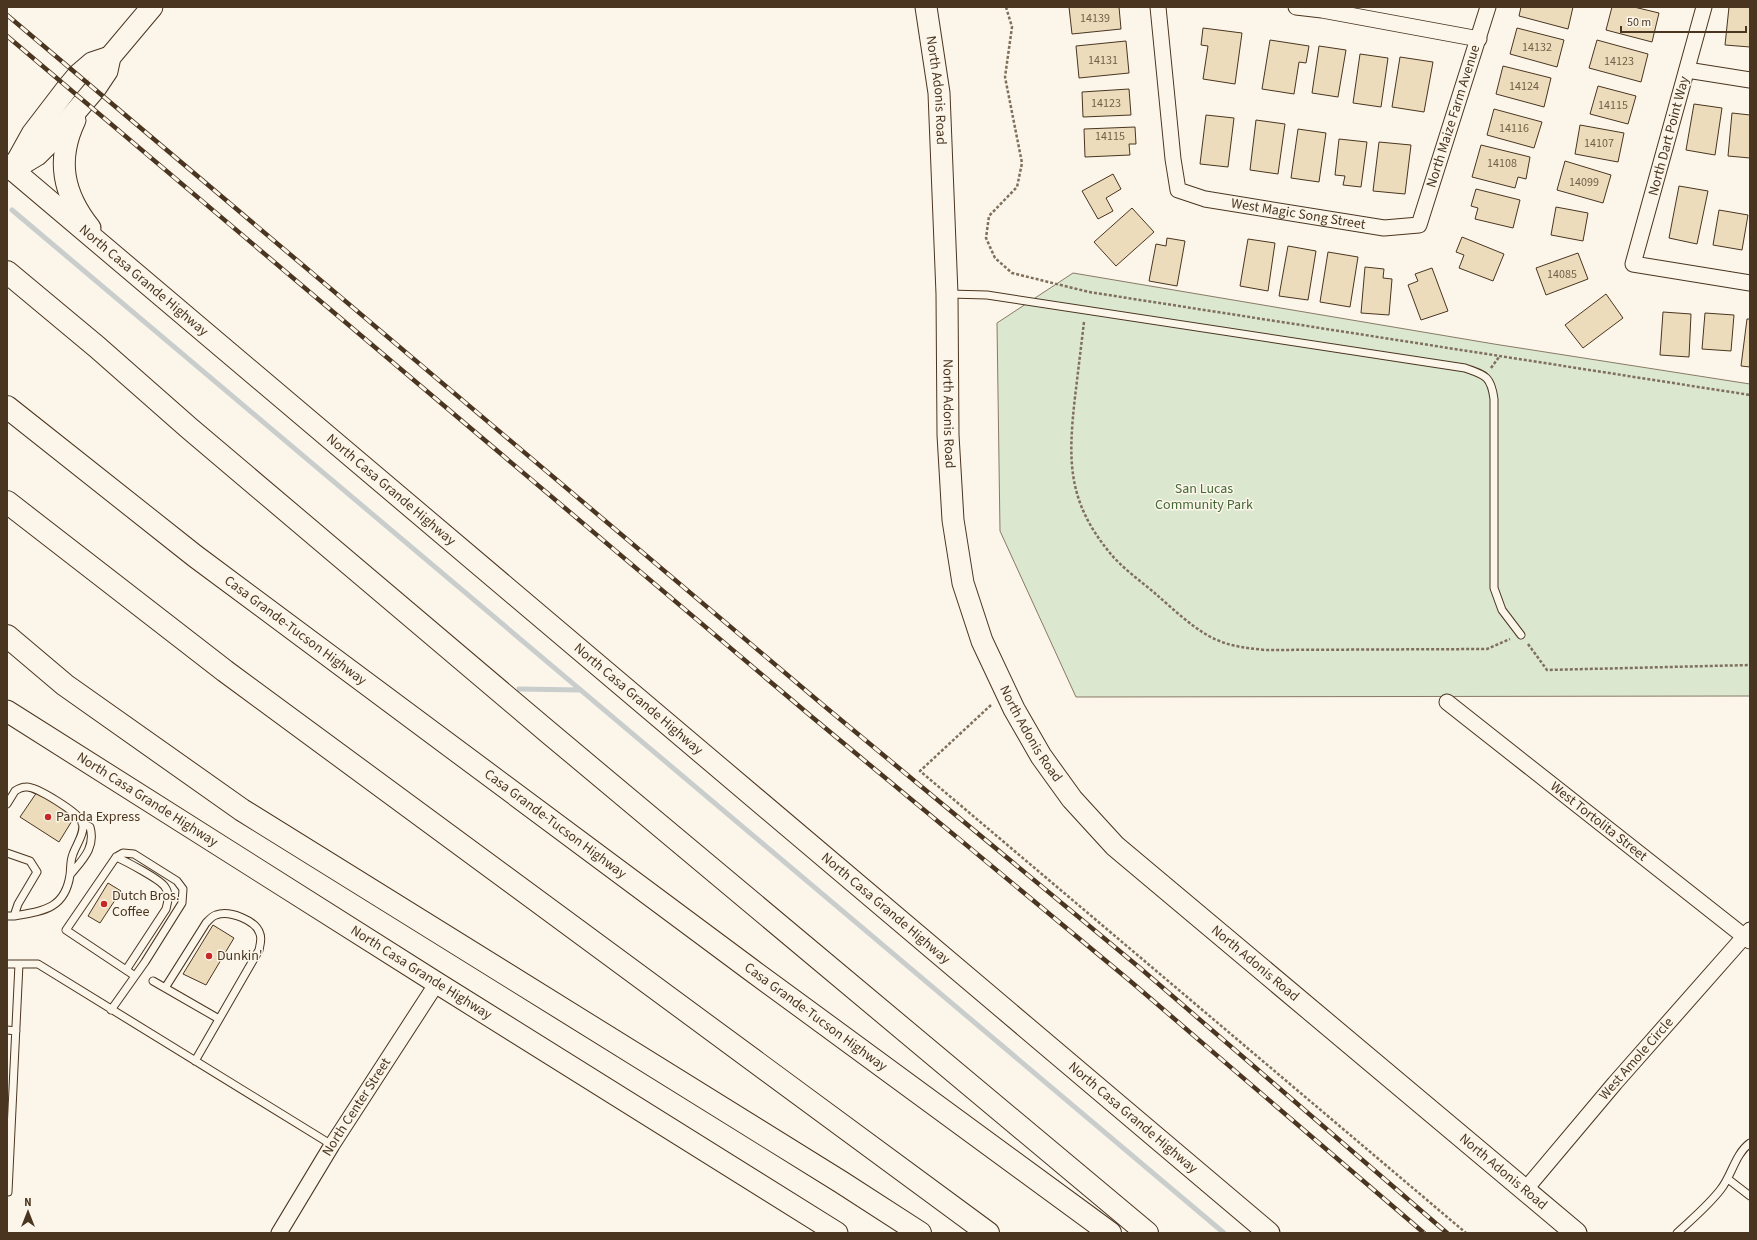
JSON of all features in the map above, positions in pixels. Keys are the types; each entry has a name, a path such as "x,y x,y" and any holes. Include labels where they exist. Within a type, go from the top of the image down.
{"highway":[{"path":"7,272 98,347 189,428 542,727 1147,1233"},
{"name":"Casa Grande-Tucson Highway","path":"7,407 195,556 750,969 1110,1233"},
{"path":"7,502 225,671 988,1233"},
{"path":"7,636 65,685 242,810 400,906 920,1233"}],"street":[{"path":"9,170 37,155 48,144 102,79 107,71 110,57 152,7"},
{"name":"North Adonis Road","path":"926,7 940,93 947,294 948,435 953,520 963,584 982,641 1014,709 1041,756 1072,799 1115,846 1576,1233"},
{"name":"West Magic Song Street","path":"1158,7 1173,159 1178,190 1205,199 1384,228 1419,225"},
{"path":"1296,7 1322,10 1479,39"},
{"name":"North Maize Farm Avenue","path":"1419,225 1488,7"},
{"name":"North Dart Point Way","path":"1704,7 1633,264 1750,282"},
{"path":"9,170 32,134 78,75 92,63 110,57"},
{"path":"1687,70 1750,80"},
{"path":"84,102 65,147 64,165 66,185 70,196 89,227 127,268"},
{"name":"North Casa Grande Highway","path":"9,170 1269,1233"},
{"name":"West Tortolita Street","path":"1447,702 1748,936"},
{"name":"North Casa Grande Highway","path":"8,711 437,983 837,1233"},
{"name":"West Amole Circle","path":"1525,1190 1614,1083 1748,936"},
{"name":"North Center Street","path":"278,1233 332,1144 437,983"}],"lane":[{"path":"947,294 987,295 1465,368 1485,375 1492,385 1494,399 1494,588 1502,610 1521,635"},
{"path":"7,804 15,791 27,786 37,790 78,815 82,823 82,833 70,861 70,875 66,890 58,903 43,911 11,916"},
{"path":"70,875 91,846 93,837 90,828 82,823"},
{"path":"7,853 30,861 37,872 11,916"},
{"path":"111,1010 135,976 182,903 183,889 177,881 134,854 123,854 116,857 66,930 135,976"},
{"path":"116,857 131,864 165,886 169,897 166,909 126,970"},
{"path":"165,988 206,923 215,915 228,913 236,915 255,925 260,934 259,950 195,1061"},
{"path":"7,964 38,964 332,1144"},
{"path":"7,1192 19,964"},
{"path":"153,981 219,1019"},
{"path":"7,1030 16,1031"},
{"path":"1677,1233 1705,1207 1728,1179 1740,1152 1750,1143"},
{"path":"1728,1179 1750,1196"}],"path":[{"path":"1006,7 1012,27 1005,77 1022,163 1017,187 989,216 986,238 995,258 1012,273 1089,292 1750,395"},
{"path":"1089,292 1070,440 1073,480 1086,519 1111,555 1172,608 1204,633 1216,640 1238,647 1265,650 1487,649 1521,635 1547,670 1750,665"},
{"path":"1006,692 920,771 1466,1233"}],"green space":[{"name":"San Lucas Community Park","path":"1073,273 1494,344 1750,384 1750,696 1076,697 1000,531 997,323"}],"building":[{"path":"1069,7 1119,7 1121,29 1072,34"},
{"path":"1521,7 1573,7 1568,29 1519,16"},
{"path":"1612,7 1634,7 1659,13 1652,42 1606,30"},
{"path":"1729,7 1750,7 1750,47 1725,45"},
{"path":"1203,28 1242,33 1235,84 1203,79 1208,46 1201,45"},
{"path":"1517,28 1564,40 1557,67 1510,54"},
{"path":"1270,40 1309,46 1306,63 1299,62 1294,94 1262,89"},
{"path":"1597,40 1648,54 1641,82 1589,68"},
{"path":"1126,41 1129,73 1079,78 1076,46"},
{"path":"1319,46 1346,50 1338,97 1312,93"},
{"path":"1360,54 1388,58 1381,107 1353,103"},
{"path":"1400,57 1433,62 1424,112 1392,107"},
{"path":"1503,66 1551,78 1544,107 1496,94"},
{"path":"1598,86 1636,96 1628,124 1590,114"},
{"path":"1129,89 1131,115 1083,117 1082,92"},
{"path":"1694,104 1722,108 1715,155 1686,150"},
{"path":"1494,109 1542,122 1534,148 1487,135"},
{"path":"1732,113 1750,115 1750,158 1728,156"},
{"path":"1206,115 1234,118 1228,167 1200,164"},
{"path":"1256,120 1285,124 1278,174 1250,170"},
{"path":"1580,125 1624,133 1618,162 1575,154"},
{"path":"1135,127 1136,144 1129,144 1130,155 1085,157 1084,129"},
{"path":"1298,129 1326,133 1319,182 1291,178"},
{"path":"1339,139 1367,142 1361,187 1343,185 1345,176 1335,175"},
{"path":"1379,142 1411,145 1405,194 1373,191"},
{"path":"1481,145 1530,157 1526,179 1518,177 1515,188 1472,177"},
{"path":"1565,161 1611,175 1603,203 1557,190"},
{"path":"1113,174 1121,189 1106,198 1113,211 1098,219 1082,191"},
{"path":"1679,186 1708,191 1697,244 1669,238"},
{"path":"1476,189 1520,200 1513,228 1475,219 1478,208 1471,206"},
{"path":"1556,207 1588,213 1583,241 1551,235"},
{"path":"1132,208 1154,232 1116,266 1094,242"},
{"path":"1719,210 1748,215 1742,250 1713,245"},
{"path":"1462,237 1504,254 1493,281 1459,268 1464,255 1456,252"},
{"path":"1167,238 1185,241 1177,286 1149,281 1156,244 1166,246"},
{"path":"1248,239 1275,243 1268,291 1240,286"},
{"path":"1288,246 1316,251 1308,300 1279,296"},
{"path":"1328,252 1358,257 1350,307 1320,302"},
{"path":"1578,253 1588,279 1546,295 1536,268"},
{"path":"1365,267 1384,269 1383,278 1392,279 1389,315 1361,313"},
{"path":"1432,268 1448,311 1421,320 1408,285 1418,281 1415,274"},
{"path":"1606,294 1623,318 1583,348 1565,325"},
{"path":"1663,312 1691,314 1689,357 1660,355"},
{"path":"1705,313 1734,315 1731,351 1702,349"},
{"path":"1747,319 1750,319 1750,367 1741,366"},
{"name":"Panda Express","path":"37,792 75,816 59,842 20,817"},
{"name":"Dutch Bros. Coffee","path":"108,883 121,891 100,923 88,916"},
{"name":"Dunkin'","path":"213,925 234,938 206,985 183,974"}],"waterway":[{"path":"12,210 1224,1233"},
{"path":"519,689 581,690"}],"railway":[{"path":"7,15 823,705 1140,968 1447,1233"},
{"path":"7,36 812,717 1129,980 1424,1233"}],"place":[{"name":"Panda Express","path":"48,817"},
{"name":"Dutch Bros. Coffee","path":"104,904"},
{"name":"Dunkin'","path":"209,956"}]}
